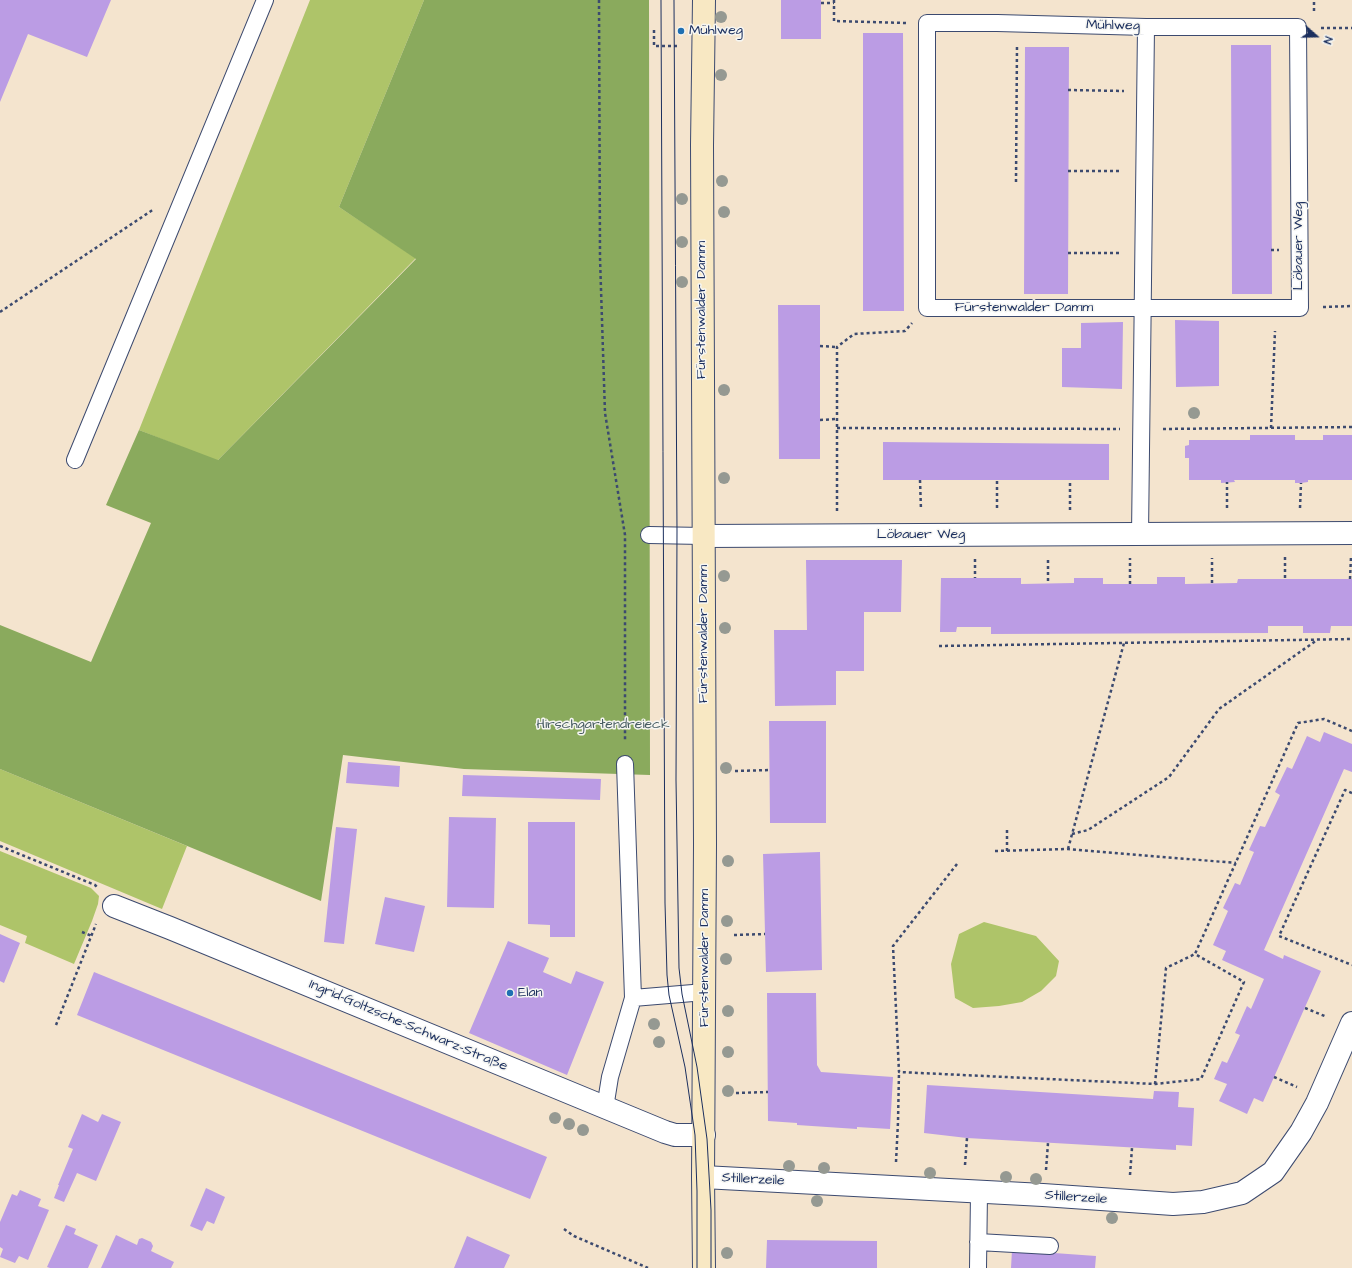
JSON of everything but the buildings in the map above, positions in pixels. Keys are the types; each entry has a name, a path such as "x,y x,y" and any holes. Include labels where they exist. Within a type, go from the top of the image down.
{"main road":[{"name":"Fürstenwalder Damm","path":"704,0 702,145 705,992 703,1177 704,1268"}],"street":[{"name":"Löbauer Weg","path":"703,536 1352,533"},
{"name":"Ingrid-Goltzsche-Schwarz-Straße","path":"114,906 177,930 605,1108 675,1135 704,1135"},
{"name":"Stillerzeile","path":"703,1177 1173,1204 1203,1202 1242,1193 1273,1172 1301,1132 1317,1103 1352,1023"}],"lane":[{"path":"75,460 264,0"},
{"path":"927,23 927,308"},
{"name":"Mühlweg","path":"927,23 1298,27"},
{"path":"1140,535 1146,26"},
{"name":"Löbauer Weg","path":"1143,308 1300,308 1298,27"},
{"name":"Fürstenwalder Damm","path":"927,308 1143,308"},
{"path":"650,535 703,536"},
{"path":"605,1108 610,1078 633,998 625,764"},
{"path":"633,998 705,992"},
{"path":"978,1268 979,1193"},
{"path":"978,1242 1050,1246"}],"path":[{"path":"600,0 600,258 605,413 625,535 625,764"},
{"path":"821,3 834,1 834,21 927,23"},
{"path":"1016,182 1017,24"},
{"path":"1298,27 1352,28"},
{"path":"654,30 654,46 704,46"},
{"path":"1068,90 1145,91"},
{"path":"1068,172 1145,170"},
{"path":"0,312 156,208"},
{"path":"1068,253 1144,253"},
{"path":"1300,308 1352,306"},
{"path":"820,346 837,347 854,334 905,331 927,308"},
{"path":"1271,428 1275,308"},
{"path":"837,347 838,536"},
{"path":"820,420 838,419"},
{"path":"837,428 1141,430 1352,427"},
{"path":"939,646 1352,638"},
{"path":"1072,834 1088,830 1169,777 1218,709 1317,639"},
{"path":"1068,850 1124,643"},
{"path":"1154,1084 1166,968 1196,954 1298,723 1324,719 1352,731"},
{"path":"735,772 770,770"},
{"path":"1352,793 1345,790 1280,936 1352,965"},
{"path":"1007,828 1007,851"},
{"path":"0,846 95,885 114,906"},
{"path":"995,851 1068,850 1236,863"},
{"path":"894,1188 899,1072 893,946 957,864"},
{"path":"56,1026 97,922"},
{"path":"82,932 92,936"},
{"path":"734,935 765,934"},
{"path":"899,1072 1154,1084 1201,1079 1244,982 1196,954"},
{"path":"736,1093 768,1092"},
{"path":"564,1229 574,1236 648,1268"}],"green space":[{"path":"310,0 424,0 339,207 416,258 217,461 139,430"},
{"name":"Hirschgartendreieck","path":"424,0 649,0 650,775 464,769 343,755 321,901 0,769 0,625 91,662 151,523 106,505 139,430 218,460 416,259 339,207"},
{"path":"0,769 187,846 162,909 0,841"},
{"path":"0,851 91,888 99,896 92,921 74,964 25,943 27,936 0,925"},
{"path":"984,922 1036,936 1059,961 1056,976 1041,991 1022,1002 973,1008 955,998 951,964 959,934"}],"tram line":[{"path":"661,0 665,903 667,975 669,995 685,1067 695,1135 697,1268"},
{"path":"674,0 677,531 676,780 679,968 682,994 697,1067 707,1139 711,1210 711,1268"}],"place":[{"name":"Mühlweg","path":"681,31"},
{"name":"Elan","path":"510,993"}]}
